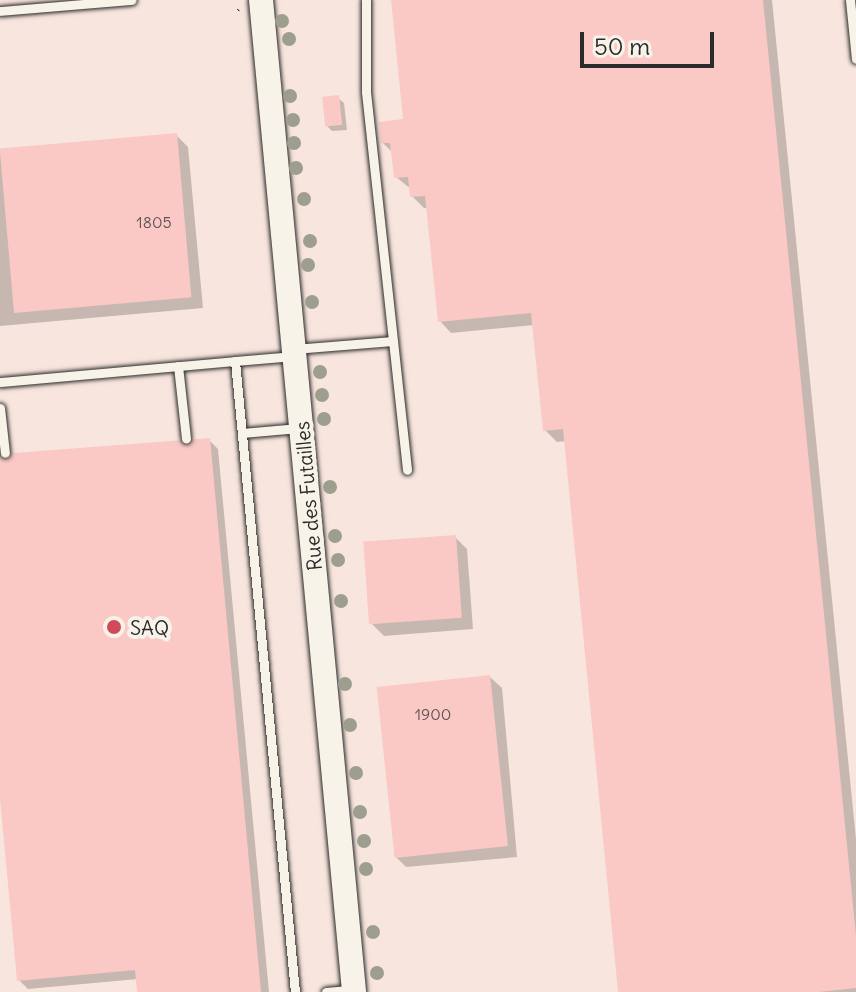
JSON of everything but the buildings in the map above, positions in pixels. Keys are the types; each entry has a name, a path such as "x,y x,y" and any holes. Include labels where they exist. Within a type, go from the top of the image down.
{"street":[{"name":"Rue des Futailles","path":"246,6 294,352 354,991"}],"lane":[{"path":"0,11 132,0"},
{"path":"366,0 366,92 407,470"},
{"path":"850,0 856,59"},
{"path":"0,382 235,361 393,341"},
{"path":"235,361 295,992"},
{"path":"178,366 186,439"},
{"path":"0,408 5,453"},
{"path":"242,433 301,427"},
{"path":"326,992 354,991"}],"shaded area":[{"path":"0,0 856,0 856,992 0,992"}],"place":[{"name":"SAQ","path":"114,627"}]}
